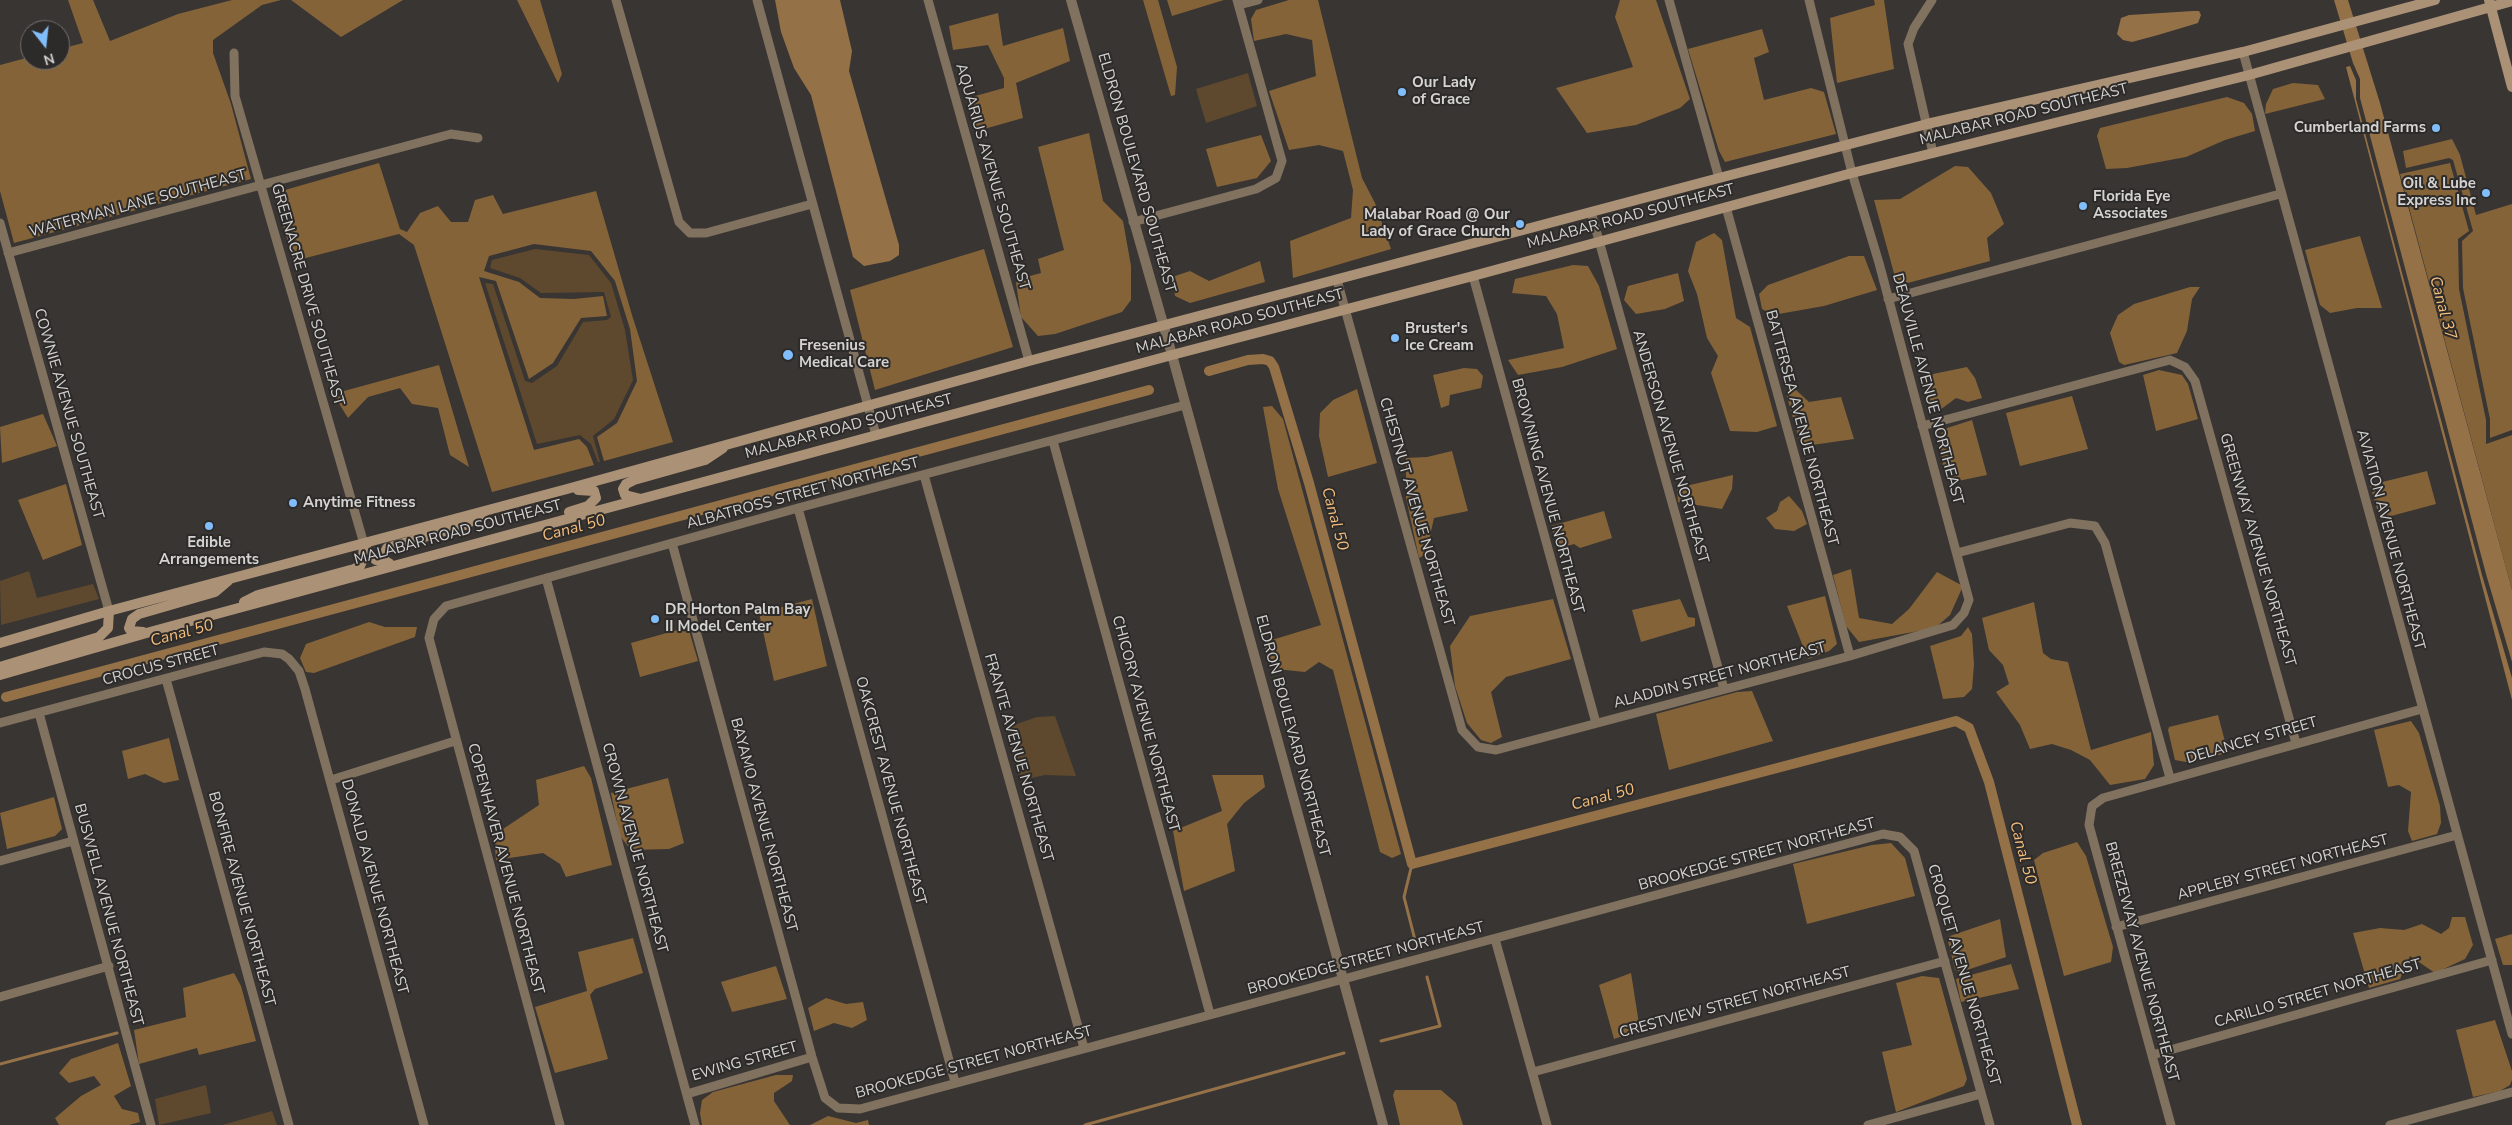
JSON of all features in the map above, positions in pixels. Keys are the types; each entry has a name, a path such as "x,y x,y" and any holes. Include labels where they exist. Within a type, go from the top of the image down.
{"main road":[{"name":"MALABAR ROAD SOUTHEAST","path":"0,644 109,611 567,490 1029,361 1845,144 2243,52 2435,0"},
{"name":"MALABAR ROAD SOUTHEAST","path":"0,675 233,609 1172,355 1346,310 1852,173 2249,75 2392,34 2489,3 2512,0"},
{"path":"2489,3 2512,87"},
{"path":"641,499 625,495 623,489 626,484 634,480 705,460 727,444"},
{"path":"496,538 514,526 588,506 596,498 594,490 567,490"},
{"path":"386,562 383,556 387,548 465,525 489,510"},
{"path":"364,544 368,553 376,560 400,564"},
{"path":"233,609 258,595 354,569 360,566 363,559 364,544"},
{"path":"150,632 131,631 129,624 139,614 215,592 231,579"},
{"path":"0,667 99,637 108,628 109,611"}],"street":[{"path":"616,0 679,222 690,233 706,233 812,204"},
{"path":"756,0 876,436"},
{"name":"AQUARIUS AVENUE SOUTHEAST","path":"928,0 1029,361"},
{"name":"ELDRON BOULEVARD SOUTHEAST","path":"1071,0 1172,355"},
{"path":"1134,222 1256,189 1276,178 1282,161 1238,3 1258,0"},
{"path":"1669,0 1719,178"},
{"name":"DEAUVILLE AVENUE NORTHEAST","path":"1808,0 1852,173 1957,553 1968,600 1964,613"},
{"path":"1932,0 1914,28 1908,44 1933,152"},
{"name":"GREENACRE DRIVE SOUTHEAST","path":"234,52 235,96 364,544"},
{"name":"AVIATION AVENUE NORTHEAST","path":"2243,52 2280,194 2512,1034"},
{"name":"WATERMAN LANE SOUTHEAST","path":"8,252 451,134 478,138"},
{"path":"1888,299 2280,194"},
{"name":"BATTERSEA AVENUE NORTHEAST","path":"1726,207 1850,656"},
{"name":"ANDERSON AVENUE NORTHEAST","path":"1590,212 1724,689"},
{"name":"COWNIE AVENUE SOUTHEAST","path":"0,223 109,611"},
{"name":"BROWNING AVENUE NORTHEAST","path":"1473,276 1596,723"},
{"name":"CHESTNUT AVENUE NORTHEAST","path":"1337,280 1462,730 1478,747"},
{"name":"ELDRON BOULEVARD NORTHEAST","path":"1172,355 1383,1125"},
{"name":"GREENWAY AVENUE NORTHEAST","path":"1922,426 2170,360 2186,367 2196,380 2296,743"},
{"name":"ALBATROSS STREET NORTHEAST","path":"434,619 446,606 798,508 1186,405"},
{"name":"CHICORY AVENUE NORTHEAST","path":"1053,441 1210,1014"},
{"name":"FRANTE AVENUE NORTHEAST","path":"924,476 1084,1048"},
{"name":"OAKCREST AVENUE NORTHEAST","path":"798,508 955,1082"},
{"path":"1957,553 2070,523 2095,526 2105,543 2170,778"},
{"name":"BAYAMO AVENUE NORTHEAST","path":"672,543 812,1057 825,1098 838,1108"},
{"name":"CROWN AVENUE NORTHEAST","path":"546,578 695,1125"},
{"name":"ALADDIN STREET NORTHEAST","path":"1478,747 1496,750 1850,656 1953,625 1964,613"},
{"name":"COPENHAVER AVENUE NORTHEAST","path":"434,619 429,638 455,741 560,1125"},
{"name":"CROCUS STREET","path":"0,723 264,652 282,654 289,659"},
{"name":"DONALD AVENUE NORTHEAST","path":"289,659 299,671 331,780 424,1125"},
{"name":"BONFIRE AVENUE NORTHEAST","path":"166,679 289,1125"},
{"name":"DELANCEY STREET","path":"2092,806 2102,798 2422,708"},
{"name":"BUSWELL AVENUE NORTHEAST","path":"39,713 152,1125"},
{"path":"331,780 455,741"},
{"name":"BREEZEWAY AVENUE NORTHEAST","path":"2092,806 2089,825 2171,1125"},
{"name":"BROOKEDGE STREET NORTHEAST","path":"838,1108 860,1108 1883,834 1900,837"},
{"name":"APPLEBY STREET NORTHEAST","path":"2116,927 2457,835"},
{"name":"CROQUET AVENUE NORTHEAST","path":"1900,837 1914,852 1990,1125"},
{"path":"0,861 73,841"},
{"path":"1495,939 1547,1125"},
{"name":"CARILLO STREET NORTHEAST","path":"2152,1055 2492,960"},
{"name":"CRESTVIEW STREET NORTHEAST","path":"1533,1072 1944,961"},
{"path":"0,996 109,966"},
{"name":"EWING STREET","path":"687,1094 812,1057"},
{"path":"2390,1125 2512,1092"},
{"path":"1868,1125 1982,1094"}],"shaded area":[{"path":"68,0 93,0 110,41 178,14 232,0 281,0 262,5 213,40 213,53 231,104 251,179 14,243 0,191 0,65 20,60 20,70 70,70 70,46 83,43"},
{"path":"291,0 403,0 341,37"},
{"path":"517,0 540,0 562,74 558,83"},
{"path":"775,0 840,0 852,51 849,71 899,245 899,255 890,261 864,266 853,257 811,95 794,68 781,32"},
{"path":"1143,0 1158,0 1177,67 1175,95 1171,96"},
{"path":"1167,0 1224,0 1172,16"},
{"path":"1289,0 1318,0 1362,178 1375,203 1391,249 1293,278 1290,241 1351,218 1353,190 1343,151 1319,145 1289,150 1269,91 1316,76 1312,40 1286,34 1254,41 1251,19 1256,10"},
{"path":"1620,0 1656,0 1690,99 1680,108 1636,125 1587,133 1556,88 1633,67 1615,17"},
{"path":"1874,0 1884,0 1894,69 1837,83 1830,18 1875,5"},
{"path":"2334,0 2348,0 2380,103 2512,590 2512,662 2486,574 2360,98 2360,79 2353,63"},
{"path":"2199,11 2201,15 2198,23 2158,35 2132,42 2123,40 2117,34 2121,18 2129,15"},
{"path":"998,13 1003,46 1063,28 1070,61 1016,83 1023,118 977,131 968,98 1004,88 1004,78 988,45 953,50 949,26"},
{"path":"1762,29 1769,52 1754,58 1764,100 1811,88 1824,92 1836,134 1725,162 1719,151 1688,49"},
{"path":"2350,66 2356,80 2356,99 2482,575 2512,678 2512,700 2346,67"},
{"path":"1248,73 1257,106 1206,123 1196,89"},
{"path":"2293,83 2318,85 2325,99 2265,114 2266,104 2273,89"},
{"path":"2227,97 2244,103 2252,114 2255,131 2225,140 2186,157 2127,168 2106,169 2097,136 2100,128"},
{"path":"1089,133 1103,201 1123,221 1131,266 1131,300 1122,312 1055,334 1038,336 1021,317 1016,283 1019,279 1041,273 1038,259 1064,250 1038,147"},
{"path":"1261,135 1271,161 1257,178 1217,187 1206,149"},
{"path":"2452,139 2460,155 2476,215 2512,204 2512,430 2490,438 2490,419 2463,288 2462,241 2473,231 2453,160 2449,158 2406,168 2403,151"},
{"path":"379,163 400,229 407,232 420,213 438,206 451,222 468,222 475,200 493,195 503,214 596,191 632,315 673,442 604,461 597,437 617,423 637,381 630,329 615,281 591,251 534,244 489,256 484,271 519,282 540,298 574,299 603,296 607,316 581,318 553,363 529,379 496,281 479,277 534,450 579,439 587,447 594,465 492,492 414,245 399,234 294,261 276,203 285,190"},
{"path":"2450,163 2469,231 2458,239 2459,289 2486,420 2486,444 2512,435 2512,590 2400,174"},
{"path":"1955,166 1968,167 1991,193 2004,224 1987,238 1990,261 1904,284 1895,277 1874,200 1900,199"},
{"path":"1714,233 1722,240 1736,318 1750,327 1777,426 1757,432 1730,431 1711,373 1718,356 1707,338 1697,294 1688,271 1696,242"},
{"path":"2360,236 2382,308 2357,308 2330,313 2320,305 2305,250"},
{"path":"535,249 589,255 611,283 625,330 633,380 614,419 593,436 600,462 598,462 591,444 580,435 537,444 485,283 493,284 525,381 532,383 557,366 583,322 607,320 611,317 604,292 541,293 520,278 490,268 492,260"},
{"path":"984,249 1013,347 875,390 850,290"},
{"path":"1849,256 1864,256 1877,290 1824,306 1773,315 1762,309 1759,294 1768,285"},
{"path":"1260,261 1265,282 1190,303 1175,296 1172,277 1190,271 1209,281"},
{"path":"1573,265 1588,266 1599,286 1617,349 1562,367 1518,375 1508,360 1564,348 1557,314 1546,296 1512,293 1515,279"},
{"path":"1678,273 1684,301 1665,309 1636,314 1624,300 1628,286"},
{"path":"2190,287 2200,287 2192,299 2187,331 2177,353 2124,365 2119,362 2110,333 2118,315 2134,304"},
{"path":"439,365 469,467 450,455 438,408 412,404 400,388 368,397 348,418 333,394"},
{"path":"1967,367 1975,378 1982,398 1968,402 1956,398 1940,410 1930,406 1930,382 1933,374"},
{"path":"1464,368 1477,369 1483,376 1481,388 1450,395 1449,405 1441,408 1433,375"},
{"path":"2159,370 2182,375 2188,384 2198,419 2156,431 2143,375"},
{"path":"1357,389 1377,463 1328,477 1319,436 1320,413 1333,400"},
{"path":"1796,390 1809,402 1841,397 1854,439 1805,446 1800,443 1786,393"},
{"path":"2072,396 2088,449 2020,466 2006,413"},
{"path":"1272,406 1283,419 1401,854 1392,858 1380,852 1333,670 1319,662 1305,672 1276,669 1262,643 1321,625 1278,489 1263,407"},
{"path":"43,414 57,446 2,463 0,427"},
{"path":"1972,420 1987,475 1953,482 1943,466 1939,439 1944,429"},
{"path":"1452,451 1468,511 1434,518 1426,554 1419,558 1406,498 1406,458 1427,457"},
{"path":"2427,471 2436,504 2380,519 2370,485"},
{"path":"1733,475 1732,489 1722,509 1678,502 1677,488"},
{"path":"66,484 82,545 43,560 18,500"},
{"path":"1789,496 1802,511 1807,524 1794,531 1775,529 1766,518 1777,511 1780,502"},
{"path":"1604,511 1612,538 1580,548 1574,544 1558,549 1551,526"},
{"path":"1851,569 1859,618 1892,624 1909,609 1937,572 1963,586 1950,615 1935,628 1859,642 1846,626 1833,575"},
{"path":"29,571 37,598 93,584 99,599 1,625 0,581"},
{"path":"1825,596 1837,644 1829,651 1808,659 1787,606"},
{"path":"812,599 827,666 774,681 759,613"},
{"path":"1553,599 1571,659 1506,677 1491,692 1502,737 1491,743 1481,740 1467,723 1455,686 1450,646 1470,616"},
{"path":"1680,599 1688,617 1695,618 1695,626 1641,642 1632,610"},
{"path":"2034,602 2043,653 2051,659 2068,662 2091,750 2151,732 2154,765 2145,779 2110,785 2090,760 2071,750 2052,744 2030,749 2020,725 1996,692 2009,684 2003,665 1989,650 1982,618"},
{"path":"369,622 385,627 417,627 415,637 314,673 306,672 300,658 306,644"},
{"path":"688,627 698,661 640,677 631,643"},
{"path":"1968,627 1972,634 1974,665 1972,689 1964,697 1943,699 1930,646 1961,636"},
{"path":"1752,691 1773,741 1669,770 1656,714 1737,692"},
{"path":"2218,715 2228,753 2186,762 2175,760 2168,730 2169,727"},
{"path":"1055,716 1076,776 1045,775 1022,780 1013,759 1008,727 1037,717"},
{"path":"2411,721 2419,733 2440,806 2441,823 2437,834 2412,841 2408,831 2411,792 2399,785 2388,787 2374,730"},
{"path":"169,738 179,780 164,783 145,774 128,779 122,751"},
{"path":"584,766 591,778 612,865 566,877 560,864 543,853 496,860 494,835 539,805 536,780"},
{"path":"1212,775 1263,775 1265,787 1244,803 1227,824 1235,871 1184,891 1173,831 1222,811"},
{"path":"668,778 684,843 669,849 631,850 620,836 611,793"},
{"path":"54,797 62,829 55,836 7,849 0,813"},
{"path":"2077,842 2086,856 2113,947 2111,962 2064,976 2034,860 2043,853"},
{"path":"1891,843 1905,858 1915,896 1807,924 1793,864 1872,845"},
{"path":"2452,917 2465,917 2473,945 2465,959 2435,973 2410,956 2400,979 2369,988 2353,933 2380,928 2404,930 2422,924 2441,934 2449,928"},
{"path":"2000,919 2006,957 1961,972 1955,970 1947,937"},
{"path":"2512,934 2512,965 2503,965 2495,939"},
{"path":"633,938 643,973 595,989 590,995 608,1059 555,1073 535,1007 587,991 578,952"},
{"path":"2011,964 2019,989 1961,1002 1956,979"},
{"path":"776,966 787,999 732,1012 721,982"},
{"path":"234,973 241,986 256,1041 199,1055 197,1048 139,1064 134,1030 186,1017 183,988"},
{"path":"1631,973 1640,1030 1614,1039 1599,985"},
{"path":"1922,976 1939,978 1967,1079 1964,1086 1896,1112 1882,1052 1912,1045 1896,983"},
{"path":"826,998 846,1004 863,1002 867,1020 852,1028 834,1023 814,1031 808,1008"},
{"path":"2495,1020 2512,1071 2512,1080 2510,1085 2500,1091 2473,1097 2456,1030"},
{"path":"118,1043 131,1086 114,1096 122,1109 138,1113 140,1122 129,1125 59,1125 55,1118 81,1096 101,1085 94,1076 69,1083 59,1073 71,1059"},
{"path":"776,1075 793,1075 792,1081 774,1093 774,1101 790,1125 702,1125 700,1113 702,1100 713,1092"},
{"path":"206,1085 211,1113 159,1125 155,1099"},
{"path":"1395,1090 1441,1090 1456,1103 1463,1125 1400,1125 1393,1095"},
{"path":"272,1111 277,1125 222,1125"},
{"path":"828,1116 856,1123 868,1120 869,1125 810,1125"}],"waterway":[{"name":"Canal 50","path":"1209,371 1248,360 1263,359 1270,361 1274,367 1309,483 1412,864 1956,721 1969,728 1989,782 2077,1125"},
{"name":"Canal 50","path":"6,697 1149,390"},
{"path":"1412,864 1404,897 1415,940"},
{"path":"1381,1041 1440,1026 1427,977"},
{"path":"0,1064 117,1033"},
{"path":"1085,1125 1344,1053"}],"place":[{"name":"Our Lady of Grace","path":"1402,92"},
{"name":"Cumberland Farms","path":"2436,128"},
{"name":"Oil & Lube Express Inc","path":"2486,193"},
{"name":"Florida Eye Associates","path":"2083,206"},
{"name":"Malabar Road @ Our Lady of Grace Church","path":"1520,224"},
{"name":"Bruster's Ice Cream","path":"1395,338"},
{"name":"Fresenius Medical Care","path":"788,355"},
{"name":"Anytime Fitness","path":"293,503"},
{"name":"Edible Arrangements","path":"209,526"},
{"name":"DR Horton Palm Bay II Model Center","path":"655,619"}],"water label":[{"name":"Canal 37","path":"2442,308"}]}
